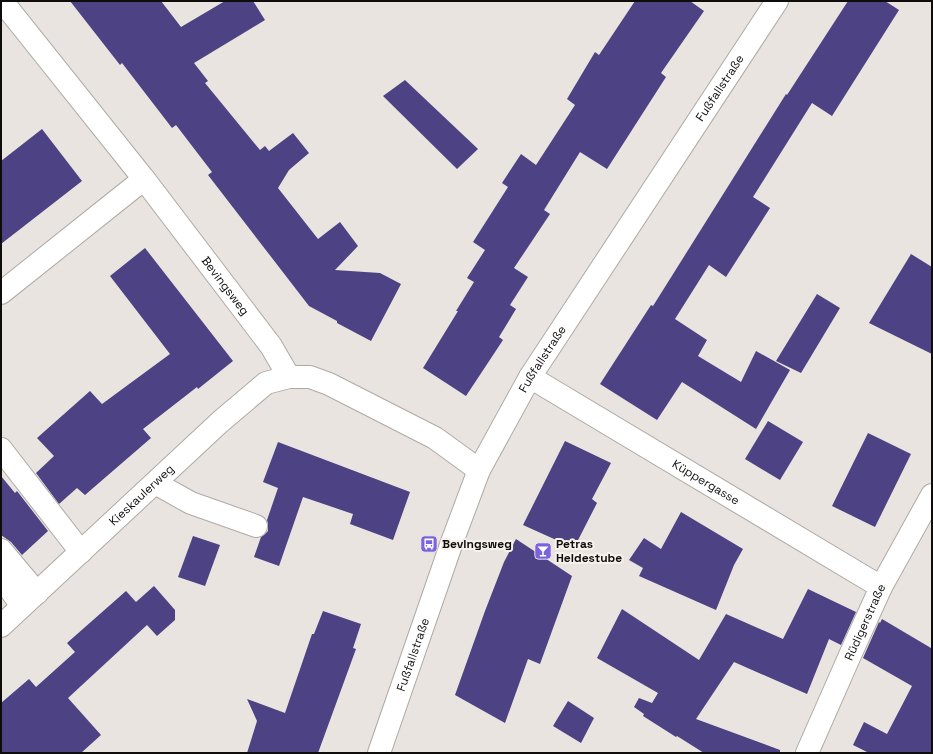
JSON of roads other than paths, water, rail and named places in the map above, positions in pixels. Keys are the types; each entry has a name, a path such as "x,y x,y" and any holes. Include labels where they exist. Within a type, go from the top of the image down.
{"street":[{"name":"Bevingsweg","path":"2,1 144,179 271,346 289,377"},
{"name":"Fußfallstraße","path":"379,753 452,542 479,470 530,377 777,1"},
{"path":"1,293 144,179"},
{"path":"289,377 310,377 329,384 435,438 479,470"},
{"name":"Kieskaulerweg","path":"1,626 220,422 266,383 289,377"},
{"name":"Küppergasse","path":"530,377 881,587"},
{"path":"1,449 81,552"},
{"path":"155,483 191,503 256,526"},
{"name":"Rüdigerstraße","path":"807,753 850,652 881,587 932,495"},
{"path":"1,550 29,600"},
{"path":"1,577 29,600"}],"place":[{"name":"Bevingsweg","path":"429,544"},
{"name":"Petras Heidestube","path":"543,551"}]}
